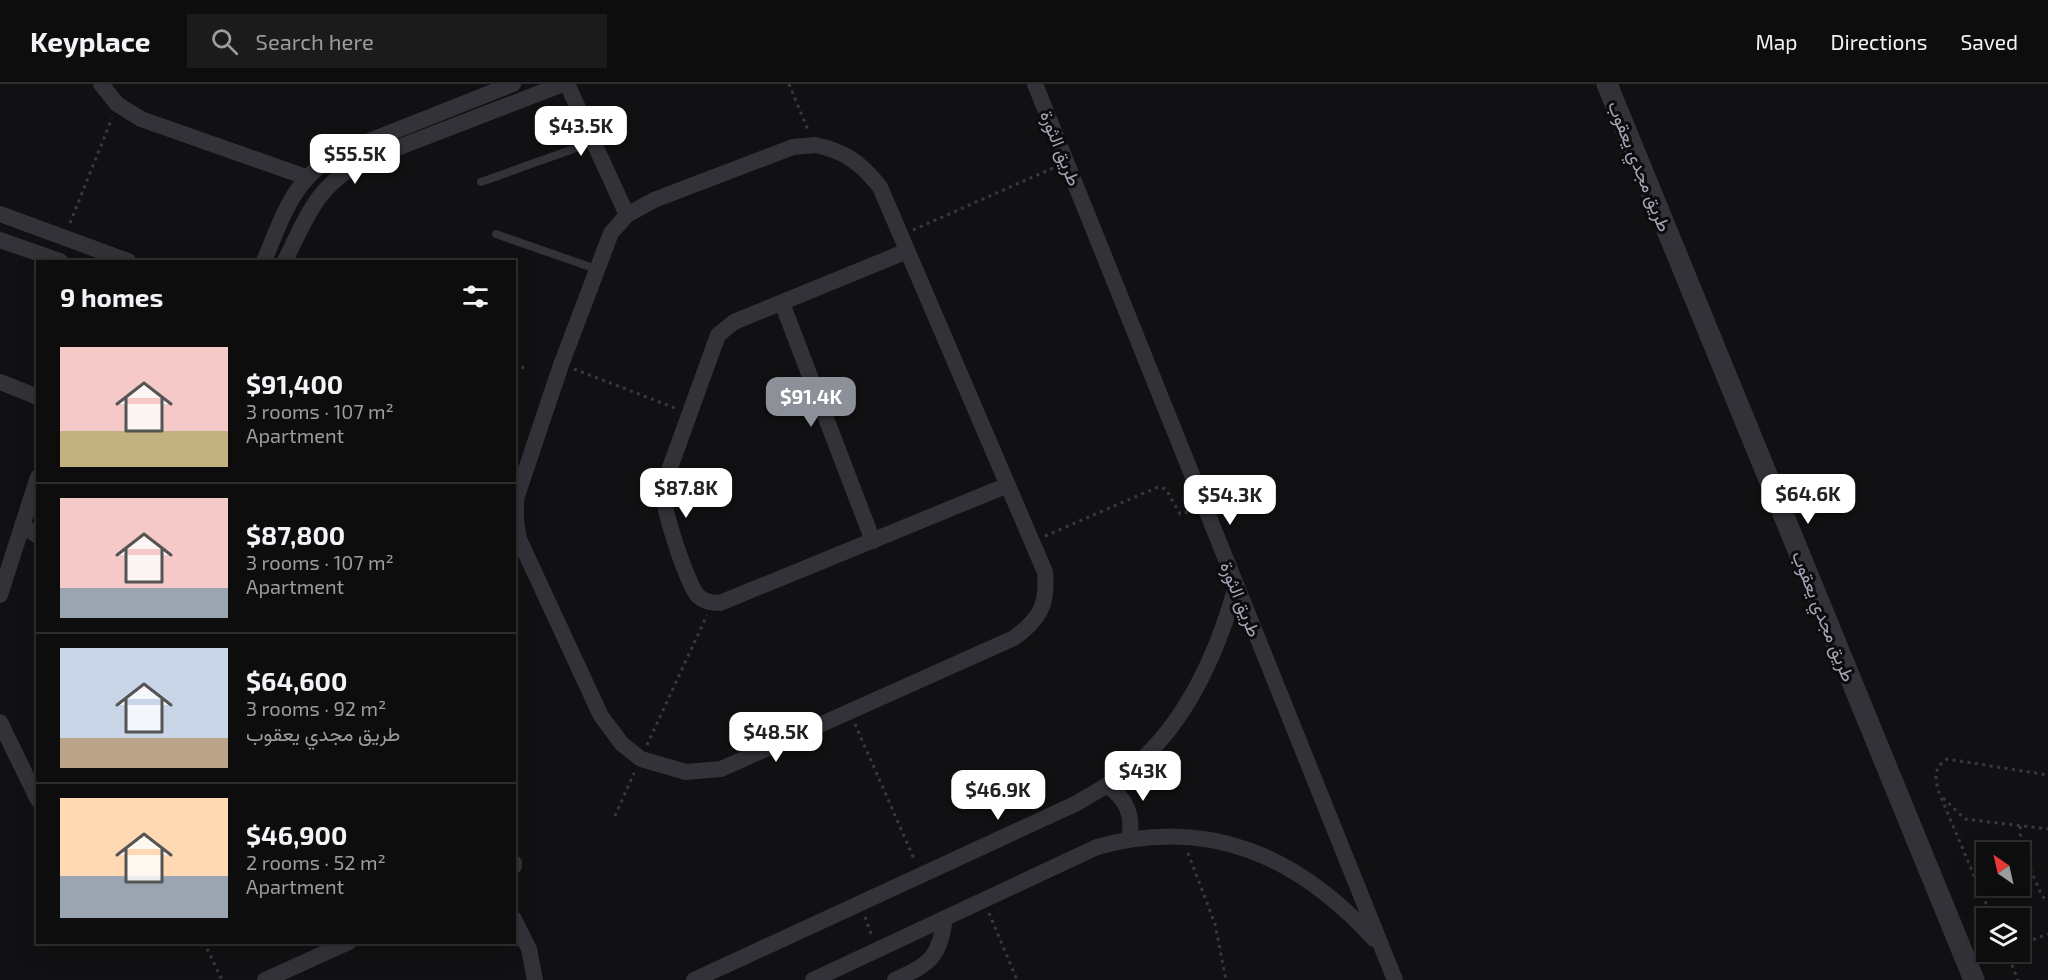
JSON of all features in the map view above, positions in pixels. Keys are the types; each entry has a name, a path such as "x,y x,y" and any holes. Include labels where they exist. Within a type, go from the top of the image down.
{"street":[{"path":"101,84 117,104 141,119 306,177"},
{"path":"286,260 317,197 334,179 513,84"},
{"path":"264,260 289,202 306,177 330,158 565,84 627,215"},
{"name":"طريق الثورة","path":"1035,84 1395,980"},
{"name":"طريق مجدي يعقوب","path":"1607,84 1974,980"},
{"path":"815,145 835,149 865,168 880,187 1046,572 1047,593 1041,611 1029,627 1014,638 721,769 686,772 640,759 622,744 601,716 517,540 516,499 561,364 611,233 627,215 654,200 793,147 815,145"},
{"path":"0,214 125,260"},
{"path":"0,240 57,260"},
{"path":"904,243 782,303 734,322 718,335 666,477 662,499 693,589 705,600 720,603 1008,485"},
{"path":"782,303 873,541"},
{"path":"0,382 36,396"},
{"path":"0,595 36,483"},
{"path":"22,525 36,535"},
{"path":"694,980 1075,804 1107,786 1137,764 1178,716 1203,674 1223,630 1236,586"},
{"path":"0,722 36,796"},
{"path":"1107,786 1121,797 1129,812 1129,838"},
{"path":"813,980 1097,847 1129,838 1181,836 1215,840 1245,849 1297,873 1343,906 1382,948"},
{"path":"895,980 920,969 934,957 942,941 945,918"},
{"path":"516,923 529,949 535,980"},
{"path":"265,980 345,944"}],"lane":[{"path":"481,183 593,142"},
{"path":"495,234 596,269"}],"path":[{"path":"789,84 815,145"},
{"path":"65,236 117,104"},
{"path":"904,243 1066,162"},
{"path":"561,364 688,413"},
{"path":"516,366 525,368"},
{"path":"1032,541 1158,487 1166,489 1180,514 1204,506"},
{"path":"615,816 712,603"},
{"path":"850,711 921,875"},
{"path":"1988,908 1940,795 1935,779 1940,763 1947,759 2048,775"},
{"path":"1940,795 1965,819 2048,829"},
{"path":"2020,826 2021,848 2042,896 2048,901"},
{"path":"1181,836 1215,924 1226,980"},
{"path":"983,899 1017,980"},
{"path":"859,904 878,949"},
{"path":"2030,941 2048,934"},
{"path":"205,944 222,980"},
{"path":"2011,962 2018,980"}]}
